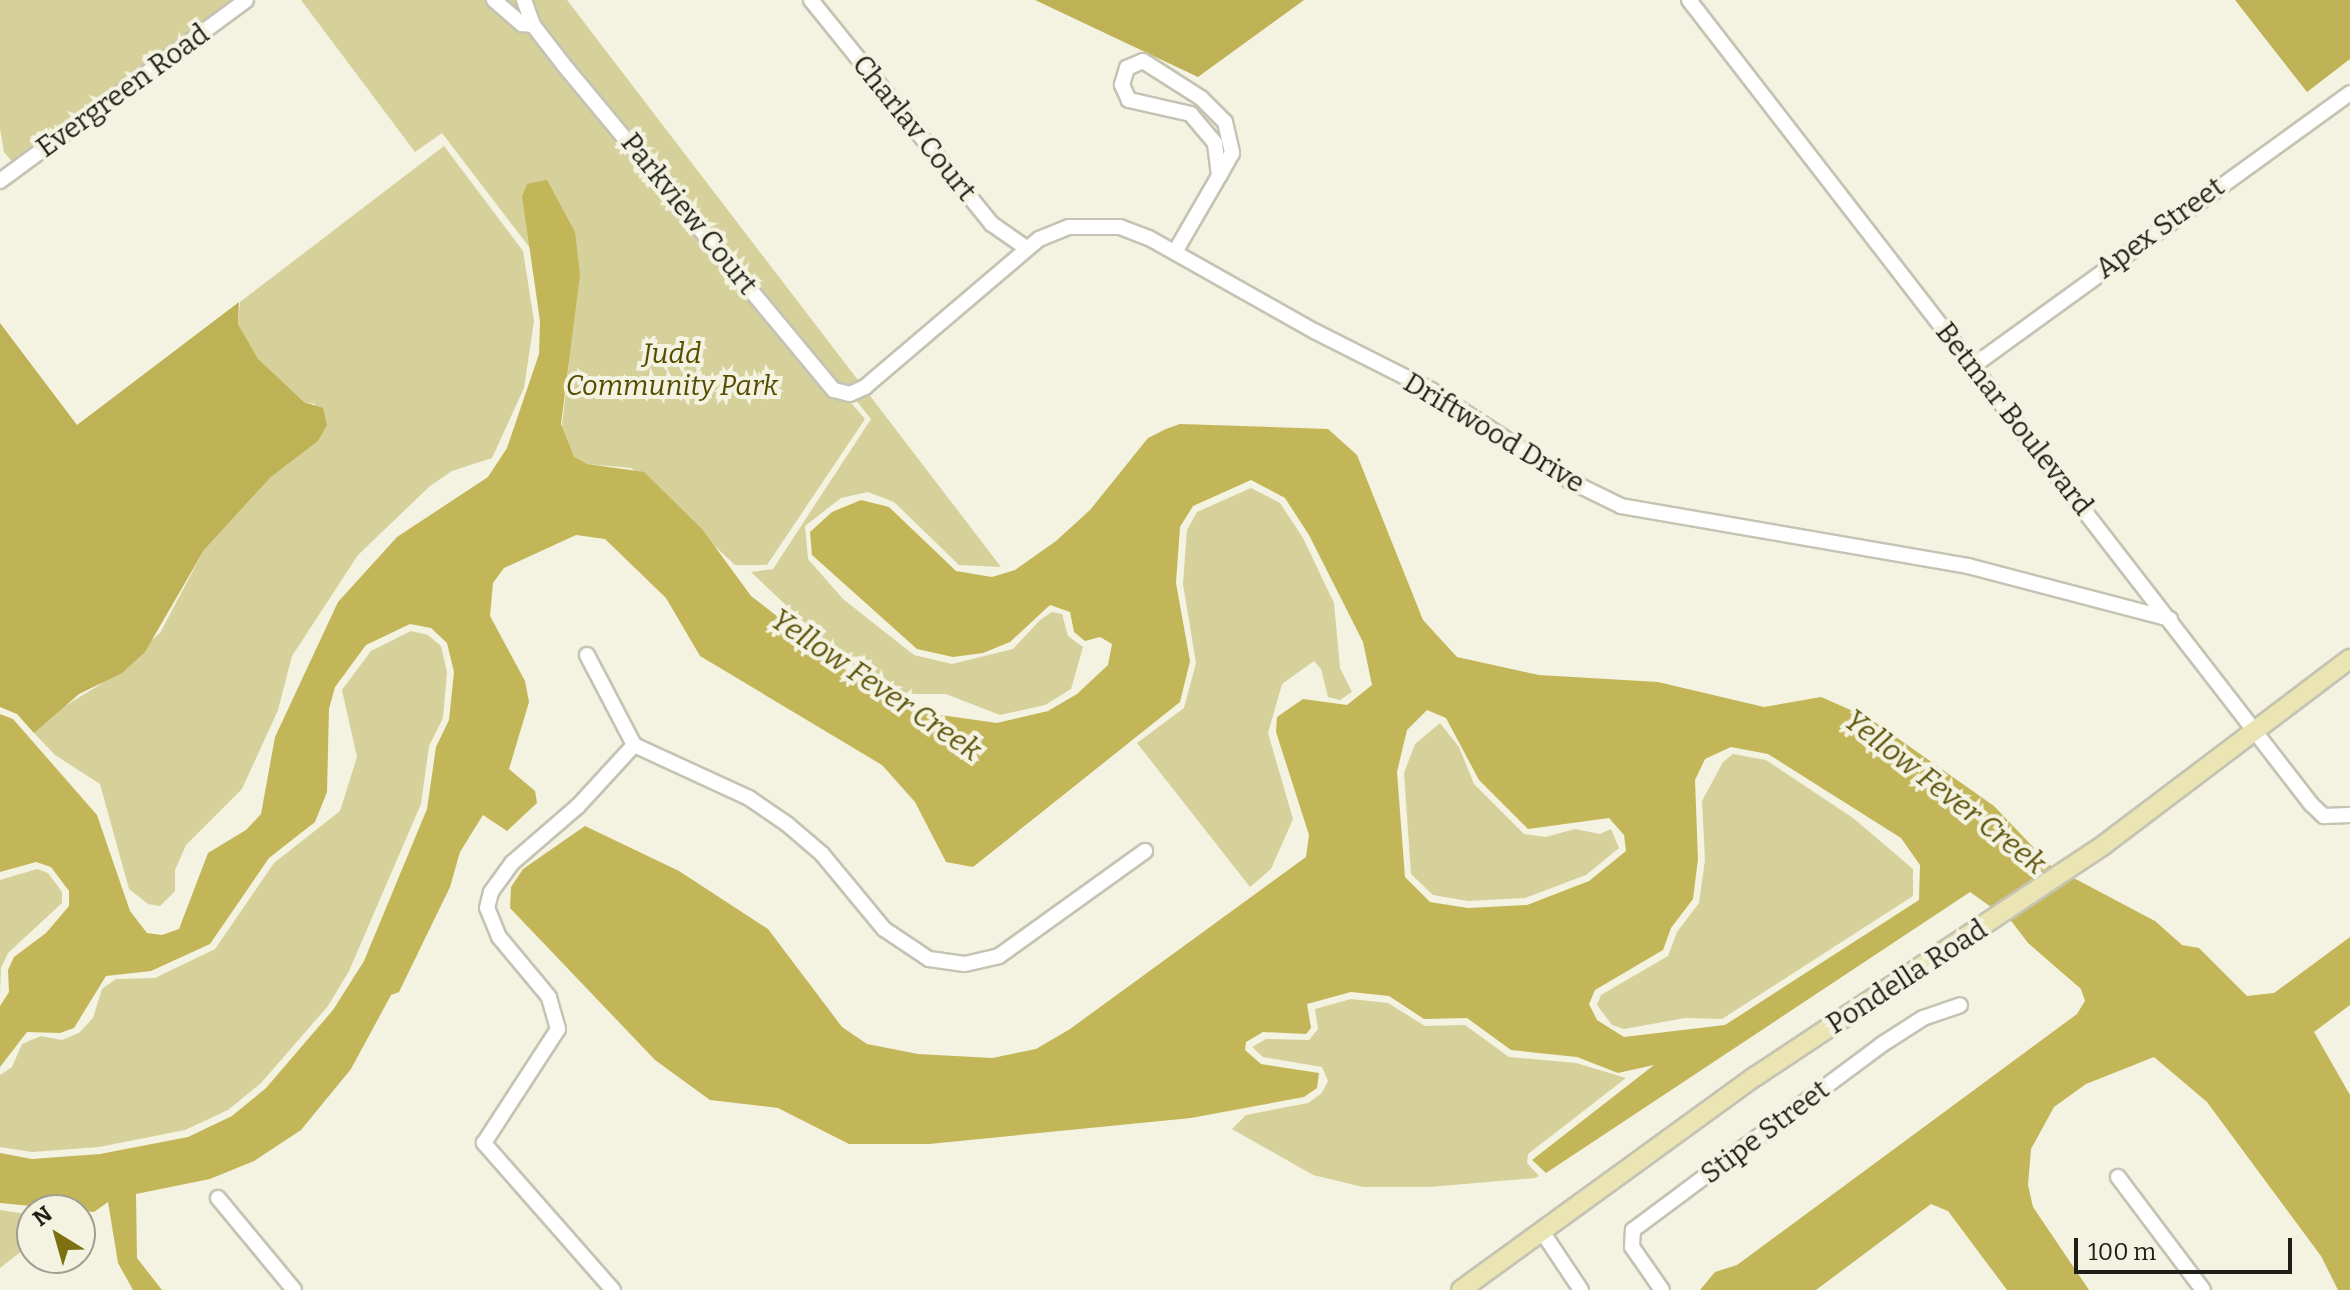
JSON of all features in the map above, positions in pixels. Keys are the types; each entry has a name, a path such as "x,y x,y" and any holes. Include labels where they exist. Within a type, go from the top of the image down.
{"main road":[{"name":"Pondella Road","path":"1461,1290 1756,1076 1955,948 2105,844 2350,659"}],"street":[{"name":"Evergreen Road","path":"0,181 246,0"},
{"name":"Parkview Court","path":"494,0 522,24 533,25"},
{"name":"Parkview Court","path":"524,0 533,25 823,379 834,390 850,394"},
{"name":"Charlav Court","path":"811,0 992,224 1025,247"},
{"name":"Betmar Boulevard","path":"1689,0 2324,816 2350,815"},
{"path":"1175,252 1219,176 1232,153 1231,138 1215,109 1191,91 1143,61 1127,68 1122,85 1129,100 1146,108 1182,110 1215,143 1219,176"},
{"path":"1182,110 1191,91"},
{"name":"Apex Street","path":"1973,366 2350,93"},
{"name":"Driftwood Drive","path":"850,394 882,373 1025,247 1069,227 1105,225 1135,232 1175,252 1431,390 1541,463 1621,506 1968,566 2170,619"},
{"path":"587,655 634,745 749,798 787,824 822,854 897,941 947,963 983,961 1015,948 1145,851"},
{"path":"613,1290 484,1143 558,1029 549,997 490,923 490,897 512,863 578,806 634,745"},
{"name":"Stipe Street","path":"1662,1290 1632,1247 1633,1230 1893,1037 1923,1018 1960,1005"},
{"path":"2118,1177 2203,1290"},
{"path":"218,1198 294,1290"},
{"path":"1541,1230 1581,1290"}],"green space":[{"path":"0,0 239,0 15,165 4,152 0,129"},
{"name":"Judd Community Park","path":"301,0 519,0 539,48 598,113 628,157 657,180 865,419 767,565 735,565 631,468 587,464 559,453 575,307 442,133 415,152"},
{"path":"527,0 567,0 1001,567 959,565 894,502 868,492 841,498 805,526 808,559 843,599 914,655 952,664 1013,649 1040,620 1052,612 1062,614 1068,636 1083,647 1071,689 1045,705 1000,715 946,694 907,694 845,661 751,572 773,569 871,419 851,394 817,370 545,45"},
{"path":"444,146 523,251 534,321 524,388 492,458 452,471 430,486 358,555 292,656 278,710 242,789 186,845 175,870 175,891 160,906 148,904 129,889 100,784 55,755 34,733 47,717 101,684 160,633 204,550 271,477 318,441 315,404 304,402 258,360 238,324 240,302"},
{"path":"1251,488 1280,503 1303,538 1334,603 1340,668 1352,692 1340,700 1328,697 1321,669 1314,661 1282,684 1268,733 1293,819 1271,869 1250,887 1137,743 1184,708 1196,663 1183,584 1187,530 1197,512"},
{"path":"411,631 428,635 441,646 447,672 443,718 429,746 421,804 349,971 328,1006 261,1083 228,1110 185,1130 99,1147 32,1152 0,1147 0,1075 12,1067 22,1044 41,1036 62,1040 79,1033 93,1018 102,989 116,979 155,978 215,949 274,863 340,811 357,757 342,690 371,651"},
{"path":"1440,723 1459,747 1474,784 1524,834 1546,837 1575,829 1600,834 1611,829 1619,848 1586,875 1525,898 1468,901 1433,895 1411,874 1404,773 1415,744"},
{"path":"1733,754 1766,760 1853,818 1913,869 1913,896 1722,1019 1685,1018 1624,1029 1612,1025 1597,1005 1601,995 1668,956 1677,932 1699,903 1705,860 1702,801 1723,762"},
{"path":"37,869 48,873 62,892 62,903 8,953 1,968 0,993 0,880"},
{"path":"1351,999 1388,1003 1425,1026 1465,1025 1509,1057 1576,1063 1626,1078 1528,1154 1527,1163 1539,1176 1535,1178 1429,1187 1363,1187 1313,1175 1232,1129 1246,1115 1308,1103 1322,1093 1328,1081 1322,1067 1263,1057 1252,1047 1266,1039 1309,1040 1318,1029 1315,1009"},
{"path":"0,1210 16,1212 16,1256 0,1268"}],"shaded area":[{"path":"1035,0 1304,0 1198,77"},
{"path":"2235,0 2350,0 2350,59 2307,92"},
{"path":"239,302 238,324 258,359 304,402 323,408 327,425 318,441 271,477 204,550 145,652 122,673 79,694 34,733 17,714 0,707 0,323 77,425"}],"water":[{"name":"Yellow Fever Creek","path":"547,180 575,232 580,275 561,424 574,457 587,464 644,472 702,529 751,596 854,676 934,714 997,723 1048,711 1077,694 1108,665 1112,644 1100,637 1085,641 1074,632 1070,612 1050,605 1010,642 983,653 953,657 917,649 812,555 810,532 832,512 861,500 889,507 956,571 992,577 1015,570 1056,541 1090,510 1148,438 1166,429 1180,424 1328,429 1357,455 1423,620 1457,657 1539,675 1658,682 1764,707 1821,697 1869,718 1994,806 2051,866 2155,921 2182,945 2199,948 2247,996 2274,993 2350,937 2350,1005 2314,1032 2350,1095 2350,1290 2338,1290 2321,1256 2207,1102 2154,1057 2086,1084 2054,1107 2031,1149 2028,1185 2033,1207 2089,1290 2007,1290 1948,1211 1931,1204 1816,1290 1700,1290 1715,1272 1737,1265 2077,1014 2085,1001 2081,989 2028,943 2012,922 1970,892 1546,1173 1532,1160 1654,1065 1618,1073 1577,1057 1511,1050 1467,1018 1424,1019 1389,996 1351,992 1307,1004 1311,1028 1306,1034 1263,1032 1246,1042 1245,1050 1261,1064 1319,1073 1317,1088 1304,1097 1191,1118 929,1144 849,1144 778,1108 710,1100 655,1060 510,908 511,887 523,869 585,826 679,871 768,929 842,1027 867,1044 918,1054 992,1058 1036,1049 1070,1029 1306,857 1309,835 1276,732 1277,717 1303,699 1347,705 1372,685 1363,642 1309,535 1285,498 1251,480 1193,506 1180,527 1176,583 1190,661 1180,702 973,867 946,862 915,802 882,765 700,656 666,598 605,539 576,535 504,568 493,583 490,616 525,681 529,702 509,769 535,791 537,803 507,831 483,815 460,852 450,887 399,992 391,995 351,1069 301,1130 254,1161 210,1179 136,1194 137,1258 162,1290 133,1290 118,1263 108,1202 96,1211 96,1194 16,1194 16,1205 0,1203 0,1153 32,1159 100,1154 188,1137 232,1116 266,1088 333,1010 364,961 427,809 436,747 449,720 454,672 447,643 431,628 410,624 366,645 335,687 329,709 327,792 315,822 269,858 210,944 151,971 106,976 74,1028 60,1033 27,1032 0,1067 0,1006 9,992 8,970 14,957 46,933 69,906 69,891 51,867 36,862 0,872 0,714 13,719 97,815 130,911 147,933 162,935 179,929 208,853 246,830 261,814 275,737 338,602 397,537 488,477 507,448 539,354 540,321 522,196 527,184","holes":["1427,710 1446,718 1479,780 1528,829 1609,818 1624,835 1626,851 1589,881 1527,905 1468,908 1430,902 1405,877 1397,772 1407,730","1731,747 1768,754 1901,838 1920,865 1919,900 1725,1025 1624,1037 1597,1020 1589,1004 1595,990 1663,950 1671,928 1693,899 1698,859 1695,780 1705,759"]}]}
